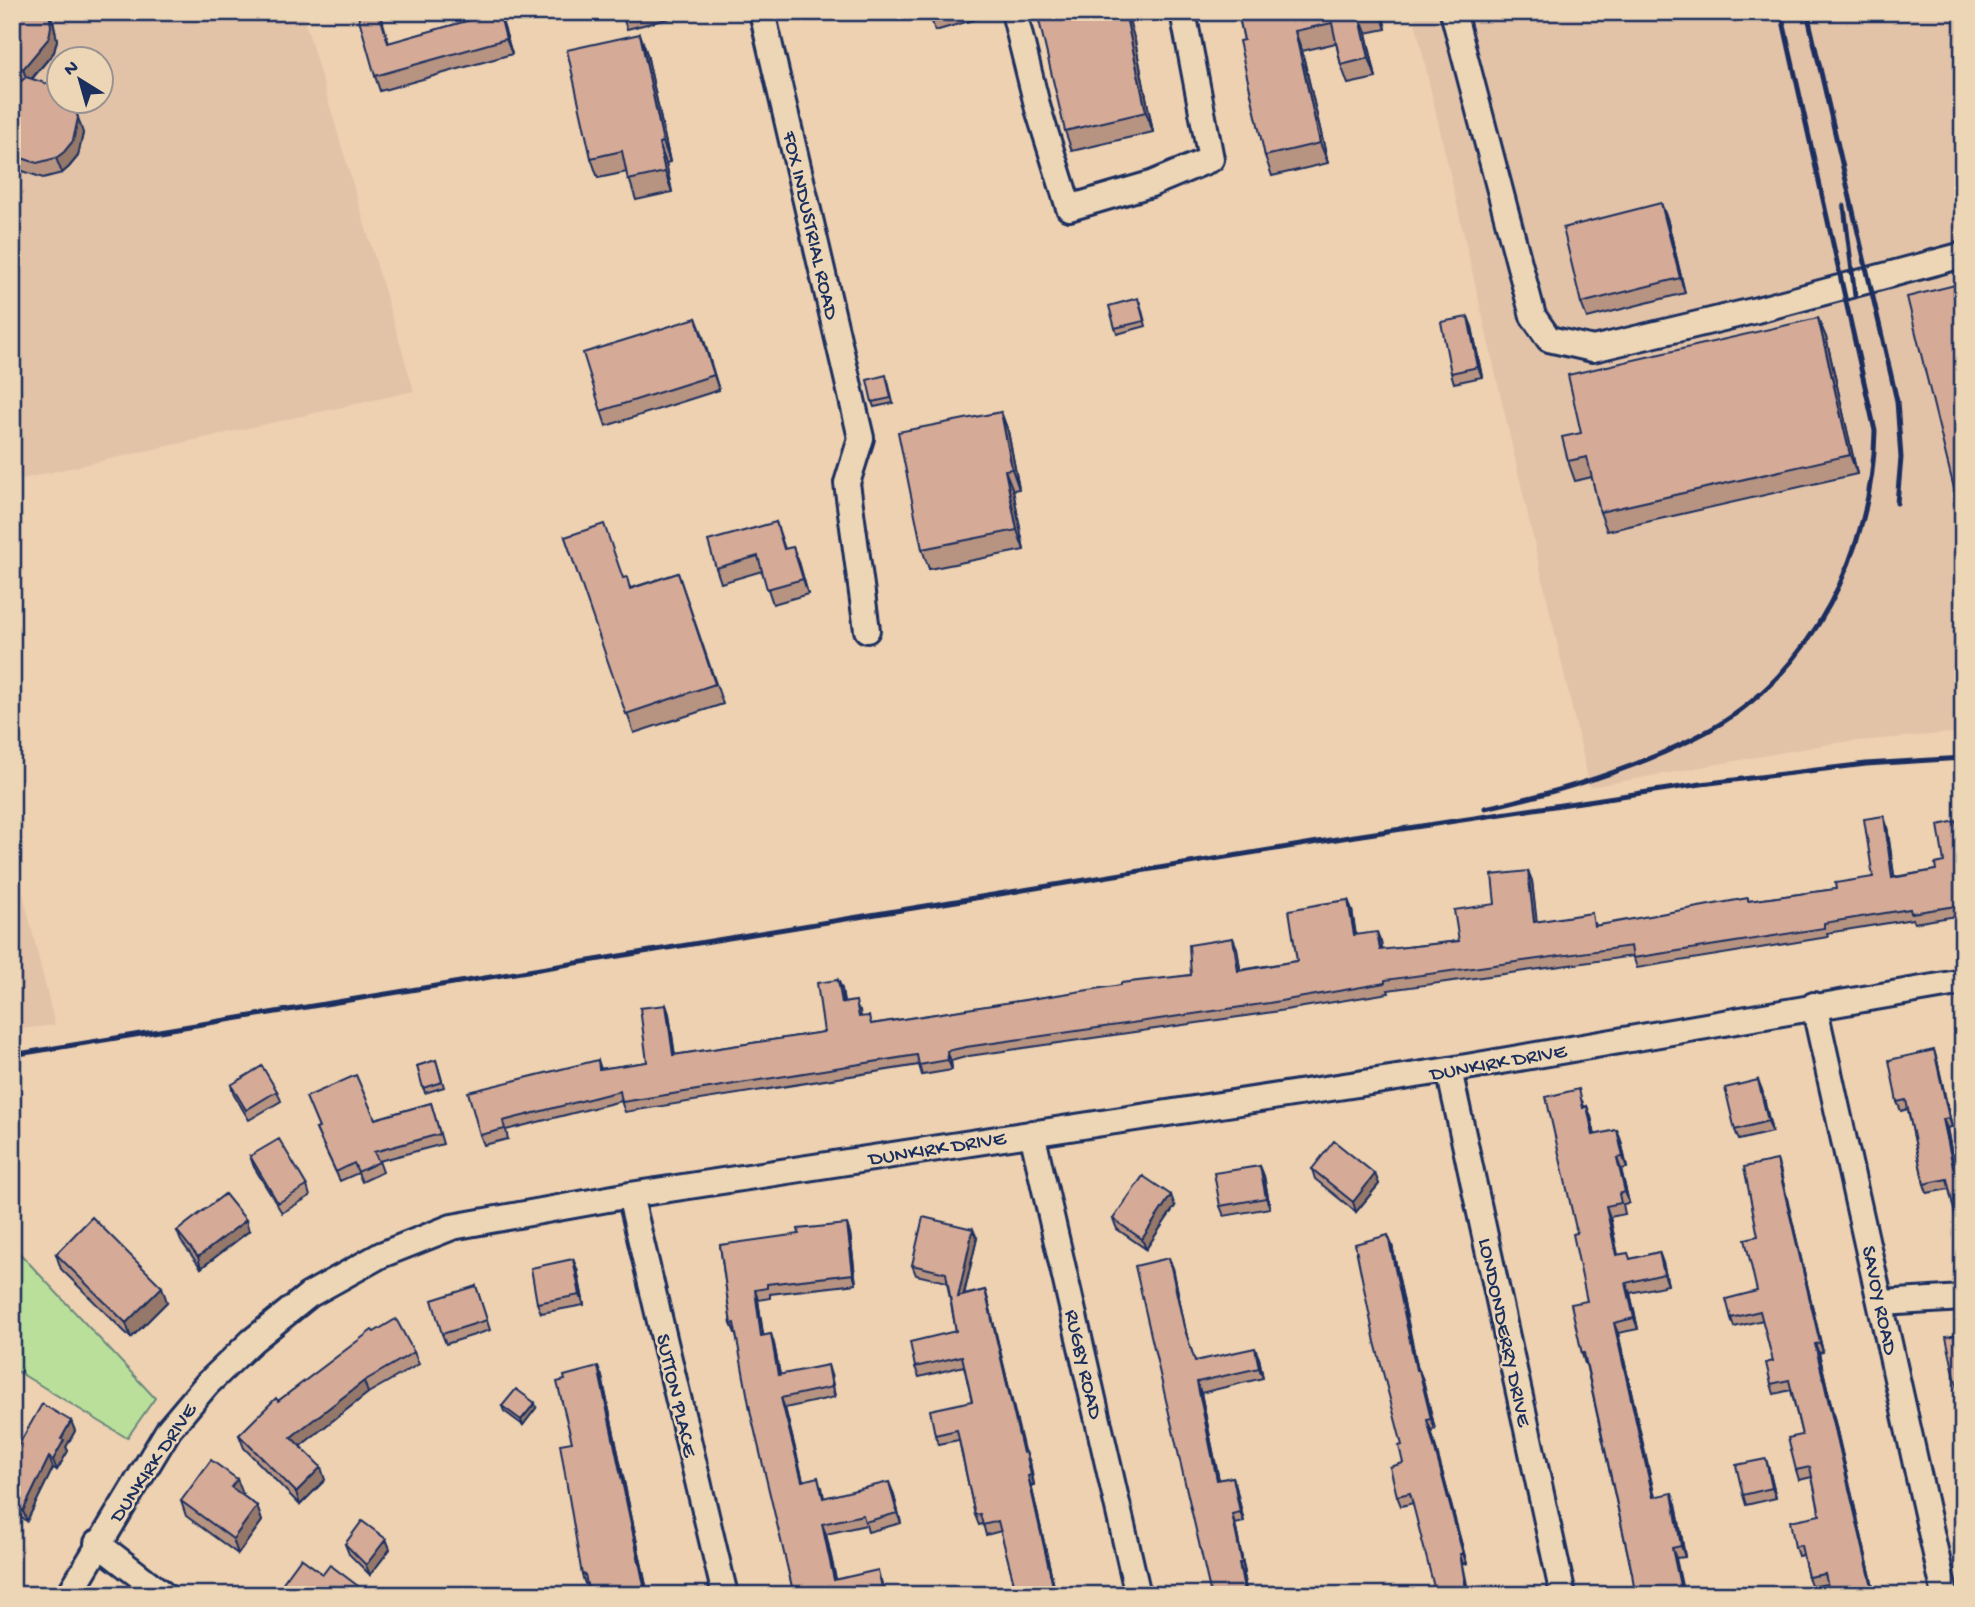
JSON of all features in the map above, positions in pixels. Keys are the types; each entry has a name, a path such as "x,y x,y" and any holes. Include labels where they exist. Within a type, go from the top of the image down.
{"street":[{"name":"FOX INDUSTRIAL ROAD","path":"762,12 861,438 847,483 867,631"},
{"path":"1014,12 1038,108 1069,208 1151,184 1211,159 1183,12"},
{"path":"1453,12 1533,316 1549,339 1593,349 1757,310 1963,255"},
{"name":"DUNKIRK DRIVE","path":"69,1595 97,1543 169,1429 207,1384 252,1341 309,1295 381,1255 452,1227 630,1195 1449,1070 1814,1005 1963,982"},
{"name":"SAVOY ROAD","path":"1814,1005 1945,1595"},
{"name":"LONDONDERRY DRIVE","path":"1449,1070 1563,1595"},
{"name":"RUGBY ROAD","path":"1032,1133 1138,1595"},
{"name":"SUTTON PLACE","path":"630,1195 725,1595"},
{"path":"1882,1303 1963,1298"},
{"path":"97,1543 164,1595"}],"shaded area":[{"path":"12,12 302,12 414,391 12,481"},
{"path":"1413,12 1963,12 1963,732 1835,743 1590,787"},
{"path":"12,849 55,1025 12,1030"}],"green space":[{"path":"12,1245 155,1398 127,1438 12,1368"}],"building":[{"path":"12,12 49,12 49,38 23,69 12,65"},
{"path":"357,12 379,12 388,43 499,12 506,39 375,76"},
{"path":"929,12 961,12 931,20"},
{"path":"1037,12 1125,12 1146,112 1065,131"},
{"path":"1238,12 1366,12 1359,14 1369,58 1341,65 1332,23 1295,31 1320,143 1265,156 1239,41 1244,40"},
{"path":"640,34 663,142 659,143 665,172 628,180 622,151 591,158 567,50"},
{"path":"26,77 46,83 46,116 77,116 73,141 56,158 37,163 12,155 12,89"},
{"path":"1661,203 1680,278 1581,303 1563,228"},
{"path":"1963,283 1963,525 1907,297"},
{"path":"1138,298 1144,321 1115,328 1109,306"},
{"path":"1468,317 1478,367 1451,373 1441,322"},
{"path":"696,318 714,375 601,411 583,353"},
{"path":"1818,318 1850,455 1600,512 1587,457 1568,461 1562,437 1581,433 1568,375"},
{"path":"886,375 891,398 872,402 867,380"},
{"path":"1001,412 1012,469 1005,470 1017,530 922,549 898,432"},
{"path":"776,522 784,549 793,547 803,579 767,589 758,556 716,568 708,541"},
{"path":"604,524 623,578 627,577 630,589 678,573 715,684 626,714 565,537"},
{"path":"1884,816 1892,878 1936,870 1935,864 1944,862 1938,825 1956,821 1963,852 1963,905 1911,913 1910,909 1824,923 1824,928 1633,958 1631,946 1385,980 1385,983 1269,1003 966,1047 947,1051 948,1060 919,1065 917,1055 622,1102 620,1091 503,1121 505,1129 480,1135 468,1092 598,1060 599,1069 647,1062 640,1008 666,1005 673,1055 824,1032 817,983 838,980 842,1003 856,1001 859,1017 869,1016 871,1024 1121,983 1191,975 1189,945 1233,938 1238,971 1297,961 1289,910 1321,904 1348,900 1354,935 1377,932 1380,950 1459,941 1454,910 1495,904 1492,875 1528,871 1534,922 1592,913 1594,926 1748,898 1748,901 1836,889 1835,883 1873,877 1864,819"},
{"path":"1934,1050 1949,1118 1943,1119 1953,1167 1963,1165 1963,1236 1960,1236 1947,1179 1924,1184 1906,1100 1897,1102 1889,1060"},
{"path":"436,1060 442,1082 423,1088 417,1066"},
{"path":"262,1066 277,1091 246,1110 231,1085"},
{"path":"356,1075 375,1119 431,1103 440,1134 374,1152 379,1162 358,1172 354,1163 336,1172 316,1129 319,1128 306,1097"},
{"path":"1758,1080 1768,1121 1735,1130 1725,1088"},
{"path":"1579,1089 1583,1108 1587,1106 1593,1135 1617,1130 1623,1157 1617,1158 1625,1192 1619,1194 1621,1203 1606,1206 1616,1255 1628,1253 1630,1259 1659,1252 1664,1274 1626,1283 1634,1318 1614,1323 1653,1497 1672,1493 1681,1546 1672,1548 1682,1595 1635,1595 1584,1353 1582,1354 1571,1304 1587,1301 1573,1234 1577,1233 1546,1097"},
{"path":"279,1139 307,1186 278,1203 250,1156"},
{"path":"1334,1141 1375,1174 1353,1202 1312,1169"},
{"path":"1777,1160 1820,1343 1815,1344 1874,1595 1830,1595 1825,1574 1808,1577 1801,1545 1795,1547 1790,1521 1820,1515 1810,1467 1796,1470 1788,1438 1802,1435 1789,1380 1771,1384 1766,1363 1773,1361 1760,1311 1731,1318 1726,1299 1757,1291 1745,1239 1758,1236 1744,1167"},
{"path":"1260,1166 1266,1198 1220,1206 1214,1173"},
{"path":"1143,1176 1171,1195 1142,1239 1113,1219"},
{"path":"225,1194 246,1220 198,1257 177,1231"},
{"path":"92,1217 162,1287 126,1323 56,1254"},
{"path":"923,1217 973,1229 958,1297 985,1290 1023,1453 1026,1452 1031,1475 1028,1476 1055,1595 1017,1595 998,1521 983,1525 980,1514 975,1515 957,1430 935,1435 930,1410 972,1401 962,1356 915,1367 910,1342 956,1331 946,1273 912,1265"},
{"path":"847,1224 853,1274 767,1284 767,1288 755,1290 761,1336 771,1334 778,1375 828,1365 832,1387 781,1398 802,1481 818,1477 823,1498 889,1482 897,1513 865,1522 863,1515 822,1524 834,1580 878,1570 883,1592 872,1595 794,1595 751,1415 734,1323 731,1324 720,1245 799,1234 798,1229"},
{"path":"1388,1235 1416,1370 1419,1370 1431,1419 1427,1420 1463,1554 1460,1554 1467,1595 1436,1595 1410,1493 1397,1496 1390,1467 1403,1463 1399,1446 1402,1445 1375,1342 1355,1244"},
{"path":"1169,1258 1184,1327 1195,1361 1255,1348 1259,1368 1197,1382 1217,1480 1233,1477 1240,1512 1232,1514 1242,1563 1239,1563 1245,1595 1211,1595 1135,1266"},
{"path":"573,1259 580,1295 537,1303 531,1268"},
{"path":"476,1286 487,1320 442,1334 432,1300"},
{"path":"396,1319 414,1352 364,1381 291,1437 321,1467 296,1492 239,1435 276,1398 278,1401 372,1330 374,1332"},
{"path":"1963,1334 1963,1414 1946,1337"},
{"path":"598,1367 646,1595 589,1595 585,1574 582,1575 560,1444 572,1442 557,1382 565,1380 564,1376"},
{"path":"516,1389 535,1403 521,1420 502,1406"},
{"path":"42,1404 71,1421 61,1439 64,1440 53,1460 49,1457 23,1511 13,1506 12,1508 12,1450 15,1451"},
{"path":"1766,1459 1772,1488 1743,1495 1736,1465"},
{"path":"211,1460 237,1479 231,1487 257,1506 233,1539 181,1501"},
{"path":"362,1521 386,1539 366,1565 345,1544"},
{"path":"301,1558 323,1574 330,1565 370,1595 288,1595 279,1588"},
{"path":"375,1589 383,1595 370,1595"}],"railway":[{"path":"1485,808 1569,787 1654,757 1706,732 1744,708 1777,677 1806,643 1830,604 1849,563 1863,519 1872,475 1875,431 1781,12"},
{"path":"1807,12 1897,401 1901,458 1897,503"},
{"path":"1844,206 1855,296"},
{"path":"12,1055 1355,836 1701,784 1866,764 1963,758"}]}
